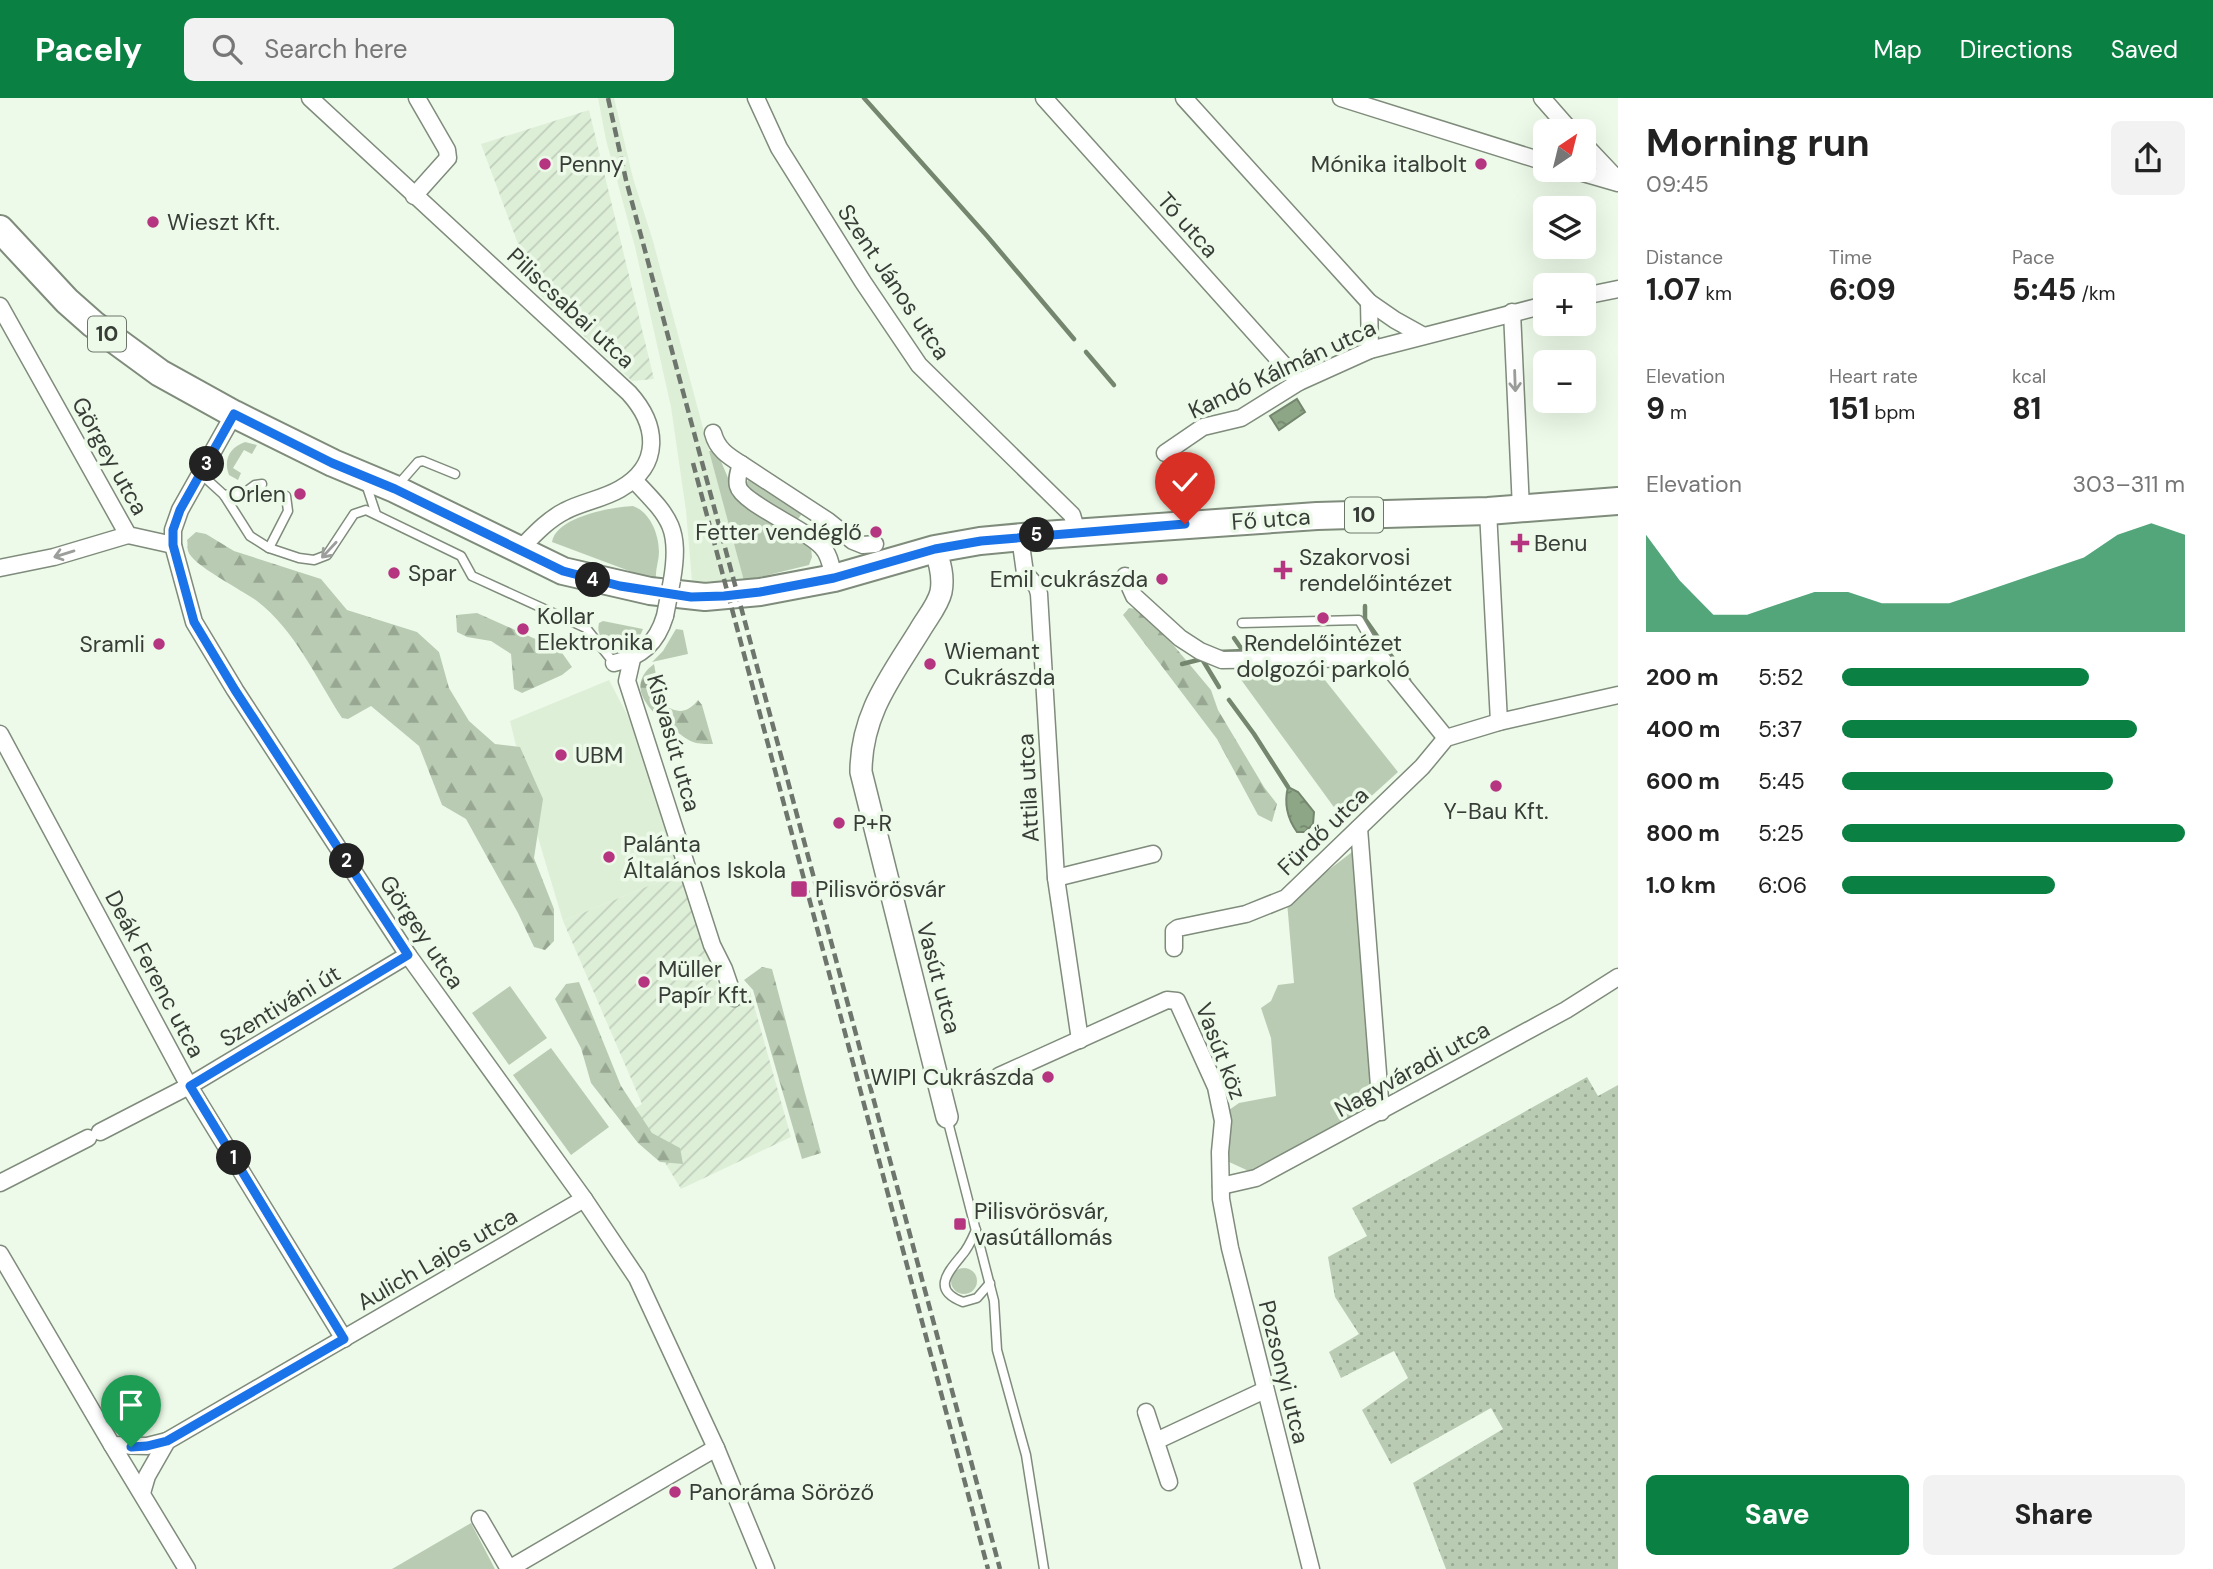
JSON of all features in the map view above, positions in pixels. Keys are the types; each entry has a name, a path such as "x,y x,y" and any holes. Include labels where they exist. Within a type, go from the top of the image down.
{"main road":[{"name":"10","path":"0,229 50,285 93,324 160,373 234,414 363,478 395,489"},
{"name":"Fő utca","path":"395,489 563,571 691,597 760,592 834,578 935,549 1020,537 1317,516 1488,511 1618,501"}],"street":[{"name":"Piliscsabai utca","path":"310,98 639,404 647,416 651,446 647,459 634,480"},
{"path":"414,196 448,158 447,150 417,98"},
{"name":"Szent János utca","path":"755,98 779,148 912,356 1072,515 1077,532"},
{"name":"Tó utca","path":"1044,98 1299,382"},
{"path":"1184,98 1369,302 1422,335"},
{"path":"1341,98 1533,157"},
{"path":"1542,98 1560,119"},
{"path":"1596,157 1618,181"},
{"path":"1596,176 1618,181"},
{"path":"1596,294 1618,289"},
{"path":"1369,302 1370,350"},
{"name":"Görgey utca","path":"0,306 128,535 173,545 194,622 235,690 408,955 584,1199 637,1278 716,1448 766,1569"},
{"name":"Kandó Kálmán utca","path":"1165,453 1203,428 1241,418 1299,382 1370,350 1533,308"},
{"path":"1513,312 1521,509"},
{"path":"173,545 173,530 180,510 234,414"},
{"path":"713,433 715,442 725,454 853,541 863,545 875,544"},
{"path":"741,464 738,487 746,498 810,536 824,549 834,578"},
{"path":"519,550 541,528 565,511 618,490 634,480 667,517 674,531 676,547 665,617 655,637 644,650 632,659 614,663"},
{"path":"1488,511 1499,722"},
{"path":"0,568 54,557 128,535"},
{"name":"Attila utca","path":"1020,537 1025,573 1037,587 1039,594 1056,878 1080,1040"},
{"name":"Vasút utca","path":"935,549 942,579 938,600 871,712 863,737 861,772 947,1117"},
{"path":"1125,576 1134,596 1181,638 1200,651 1222,660 1379,656 1446,738 1499,722 1618,695"},
{"name":"Kisvasút utca","path":"632,659 627,681 712,945 734,998"},
{"name":"Deák Ferenc utca","path":"0,734 190,1086 344,1339"},
{"name":"Fürdő utca","path":"1174,948 1174,931 1178,928 1247,914 1286,898 1422,767 1446,738"},
{"path":"1359,828 1381,1112"},
{"path":"1056,878 1153,854"},
{"name":"Szentiváni út","path":"0,1183 190,1086 408,955"},
{"name":"Nagyváradi utca","path":"1221,1186 1256,1178 1566,1010 1618,977"},
{"name":"Vasút köz","path":"999,1076 1167,1000 1177,1001 1216,1087 1223,1121 1221,1186"},
{"name":"Pozsonyi utca","path":"1221,1186 1230,1248 1311,1569"},
{"name":"Aulich Lajos utca","path":"112,1445 147,1446 167,1441 584,1199"},
{"path":"0,1254 187,1569"},
{"path":"1156,1441 1265,1390"},
{"path":"1146,1412 1169,1482"},
{"path":"142,1493 147,1476 167,1441"},
{"path":"480,1519 509,1569 716,1448"}],"lane":[{"path":"395,489 418,462 423,461 455,474"},
{"path":"201,474 224,495 250,536 269,548 299,558 322,558 332,550 354,513 366,510 461,556 472,576 586,628 614,663"},
{"path":"363,478 376,514"},
{"path":"224,495 244,493 255,485 262,484"},
{"path":"269,548 288,511 286,496"},
{"path":"1242,623 1359,620 1379,656"},
{"name":"Vasút utca","path":"947,1117 996,1310 999,1360 1026,1455 1044,1569"},
{"path":"976,1230 963,1254 947,1271 944,1279 946,1287 950,1295 963,1302 976,1298 990,1283"}],"shaded area":[{"path":"598,98 614,98 633,178 653,241 744,581 692,582 686,511 671,407"},
{"path":"589,110 654,379 632,381 535,290 481,144"},
{"path":"609,680 631,722 680,873 563,921 539,841 510,721"},
{"path":"680,873 724,1002 750,991 791,1137 681,1189 633,1110 642,1104 563,921"}],"green space":[{"path":"245,442 257,445 252,454 244,450 233,468 241,473 238,480 229,475 227,459 235,447"},
{"path":"714,450 738,501 788,534 790,530 811,547 809,565 744,581 709,451"},
{"path":"749,478 804,511 798,519 752,492 746,484"},
{"path":"633,506 649,518 655,531 659,552 656,579 552,542 563,526 574,520 599,511"},
{"path":"196,532 206,534 234,551 321,579 347,610 417,632 439,652 449,688 469,721 495,744 520,747 543,799 534,858 554,909 554,941 545,950 534,947 466,819 442,805 419,746 371,706 348,719 342,718 283,626 257,601 191,557 187,540"},
{"path":"1129,608 1144,610 1211,690 1218,710 1277,804 1272,822 1258,815 1217,739 1123,615"},
{"path":"477,613 560,650 572,667 562,675 522,693 514,689 511,654 491,641 467,637 457,632 456,615"},
{"path":"603,621 643,629 631,644 611,647 599,634 599,623"},
{"path":"676,629 683,630 688,654 652,662 663,651"},
{"path":"654,664 661,703 681,711 698,700 702,705 713,744 696,743 687,739 665,723 644,699 641,682"},
{"path":"1234,670 1317,670 1398,772 1344,821"},
{"path":"1352,852 1356,855 1374,1108 1253,1173 1227,1161 1229,1110 1239,1103 1276,1096 1271,1038 1261,1008 1271,1001 1278,985 1294,983 1287,902"},
{"path":"762,967 772,969 821,1153 802,1159 753,990 744,980"},
{"path":"579,982 621,1086 652,1133 680,1148 683,1164 660,1162 638,1143 591,1083 581,1048 555,999 566,984"},
{"path":"510,986 547,1038 509,1065 472,1013"},
{"path":"551,1048 609,1127 571,1155 513,1075"},
{"path":"1587,1077 1598,1096 1618,1085 1618,1569 1446,1569 1413,1483 1503,1429 1491,1408 1391,1464 1362,1410 1408,1378 1394,1351 1341,1378 1329,1352 1359,1334 1335,1297 1328,1257 1367,1236 1352,1208"},
{"path":"964,1268 973,1272 977,1281 973,1290 964,1294 955,1290 951,1281 955,1272"},
{"path":"471,1523 495,1569 392,1569"}],"water":[{"path":"1297,399 1305,412 1279,430 1270,416"},
{"path":"1288,787 1298,792 1314,812 1313,824 1305,832 1297,832 1289,816 1286,805"}],"waterway":[{"path":"864,98 1074,339"},
{"path":"1086,352 1114,385"},
{"path":"1176,466 1196,497"},
{"path":"1365,606 1365,619 1384,646"},
{"path":"1234,638 1243,651"},
{"path":"1218,652 1384,646 1409,680"},
{"path":"1182,664 1202,659 1219,687"},
{"path":"1229,700 1288,787"}],"railway":[{"path":"608,98 626,180 1000,1569"},
{"path":"693,463 988,1569"}],"place":[{"name":"Penny","path":"545,164"},
{"name":"Mónika italbolt","path":"1481,164"},
{"name":"Wieszt Kft.","path":"153,222"},
{"name":"Orlen","path":"300,494"},
{"name":"Fetter vendéglő","path":"876,532"},
{"name":"Benu","path":"1520,543"},
{"name":"Szakorvosi rendelőintézet","path":"1283,570"},
{"name":"Spar","path":"394,573"},
{"name":"Emil cukrászda","path":"1162,579"},
{"name":"Rendelőintézet dolgozói parkoló","path":"1323,618"},
{"name":"Kollar Elektronika","path":"523,629"},
{"name":"Sramli","path":"159,644"},
{"name":"Wiemant Cukrászda","path":"930,664"},
{"name":"UBM","path":"561,755"},
{"name":"Y-Bau Kft.","path":"1496,786"},
{"name":"P+R","path":"839,823"},
{"name":"Palánta Általános Iskola","path":"609,857"},
{"name":"Pilisvörösvár","path":"799,889"},
{"name":"Müller Papír Kft.","path":"644,982"},
{"name":"WIPI Cukrászda","path":"1048,1077"},
{"name":"Pilisvörösvár, vasútállomás","path":"960,1224"},
{"name":"Panoráma Söröző","path":"675,1492"}],"route":[{"path":"131,1447 167,1441 344,1339 190,1086 408,955 235,690 194,622 173,545 173,530 180,510 234,414 363,478 395,489 563,571 620,586 671,595 705,597 760,592 834,578 935,549 981,541 1185,524"}]}
